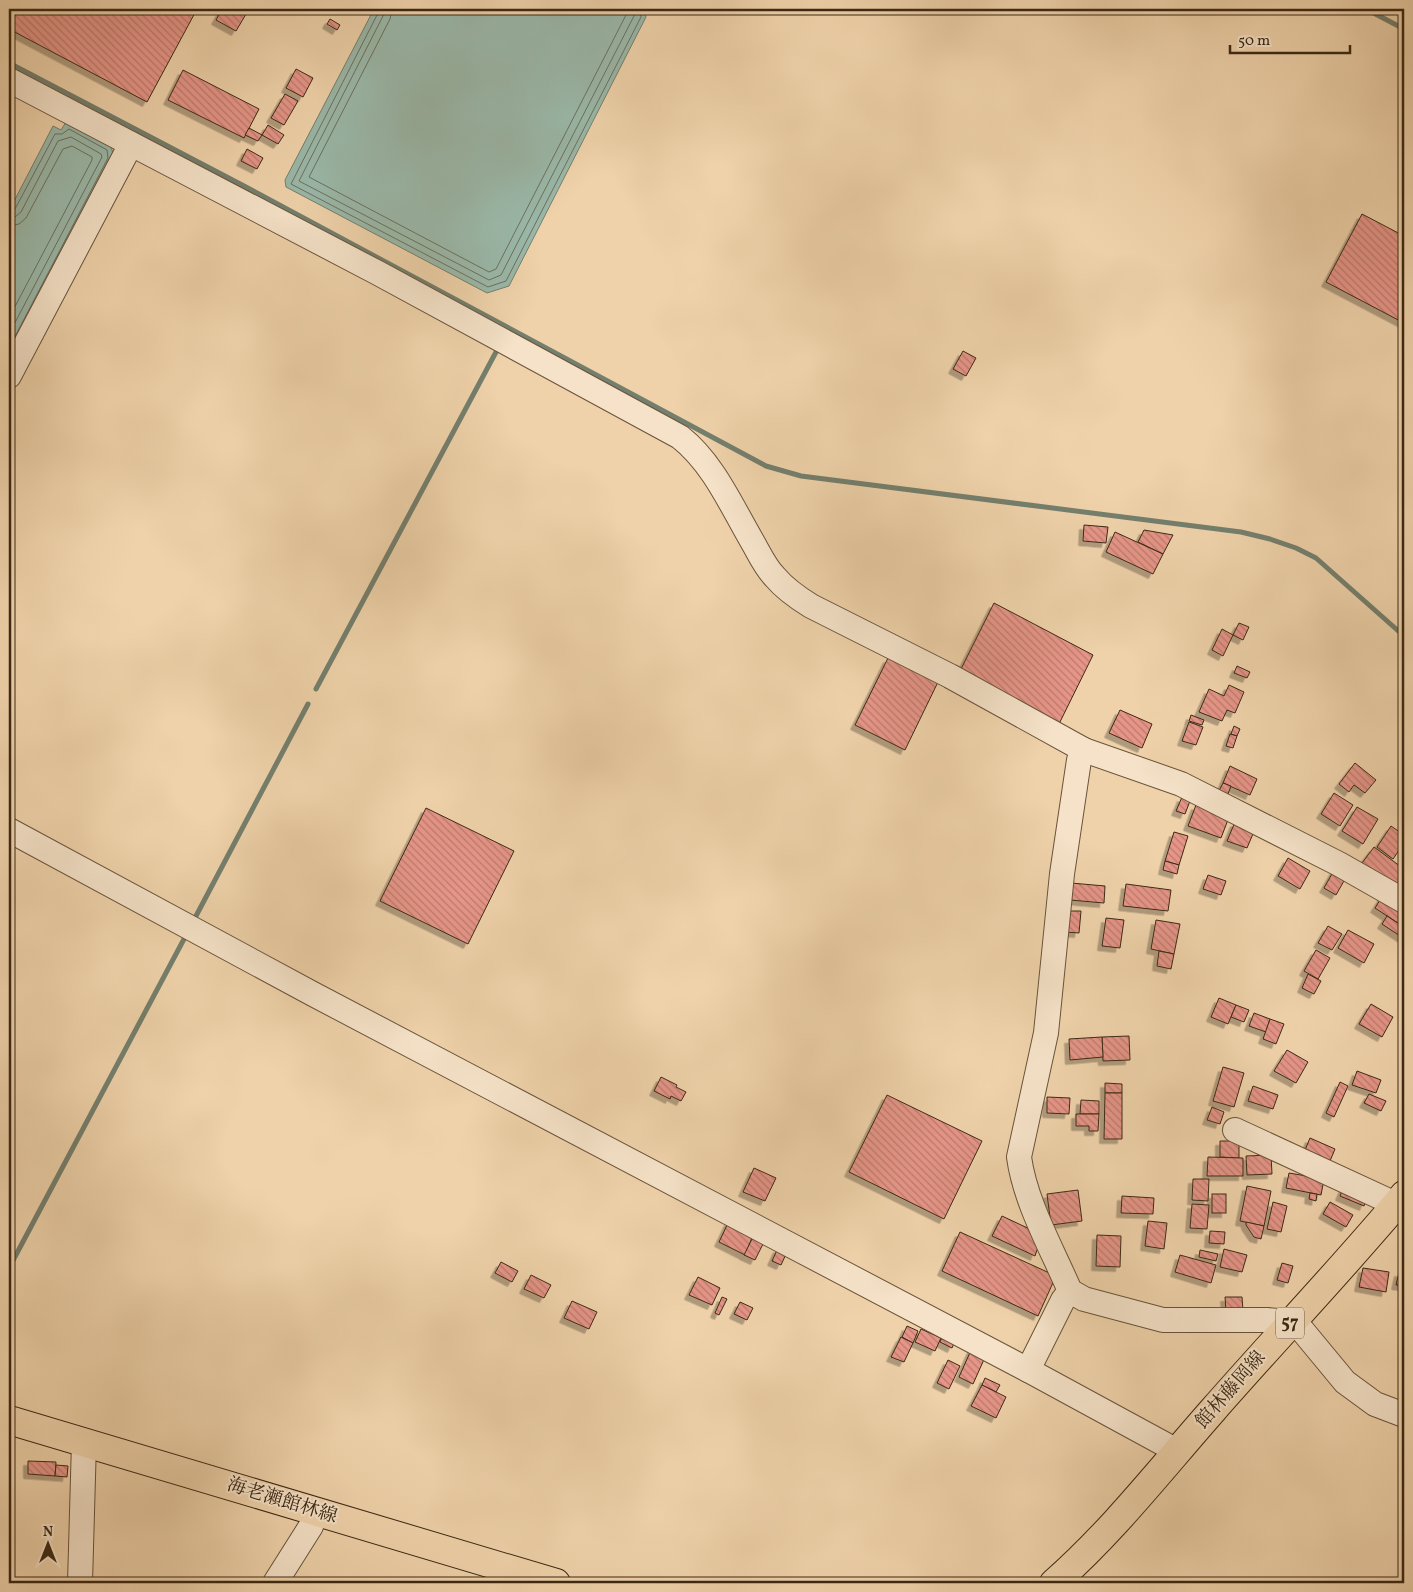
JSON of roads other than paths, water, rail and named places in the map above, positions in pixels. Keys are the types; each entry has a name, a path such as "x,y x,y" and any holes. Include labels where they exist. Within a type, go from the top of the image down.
{"main road":[{"name":"館林藤岡線","path":"1054,1583 1073,1567 1122,1516 1291,1322 1402,1203"},
{"name":"海老瀬館林線","path":"9,1420 556,1583"}],"street":[{"path":"9,80 378,273 666,428 692,446 707,463 761,558 774,577 793,594 811,606 950,676 1084,750 1181,784 1339,864 1404,901"},
{"path":"9,376 131,144"},
{"path":"1084,750 1079,760 1068,833 1046,1033 1019,1157 1021,1174 1028,1194 1070,1291 1084,1299 1163,1320 1267,1320 1291,1322 1302,1330 1345,1382 1375,1404 1404,1416"},
{"path":"9,830 313,994 1028,1370 1177,1451"},
{"path":"1235,1130 1402,1203"},
{"path":"1028,1370 1063,1300 1070,1291"},
{"path":"80,1583 84,1442"},
{"path":"274,1583 311,1526 316,1512"}],"water":[{"path":"374,9 644,9 646,17 509,286 487,293 286,187 285,180"},
{"path":"66,122 111,146 114,158 9,358 9,211 53,126 61,130"}],"waterway":[{"path":"1366,9 1404,29"},
{"path":"9,63 244,186 766,466 801,476 1241,532 1270,539 1296,548 1316,558 1404,636"},
{"path":"316,689 496,352"},
{"path":"196,916 308,704"},
{"path":"9,1268 184,939"}]}
